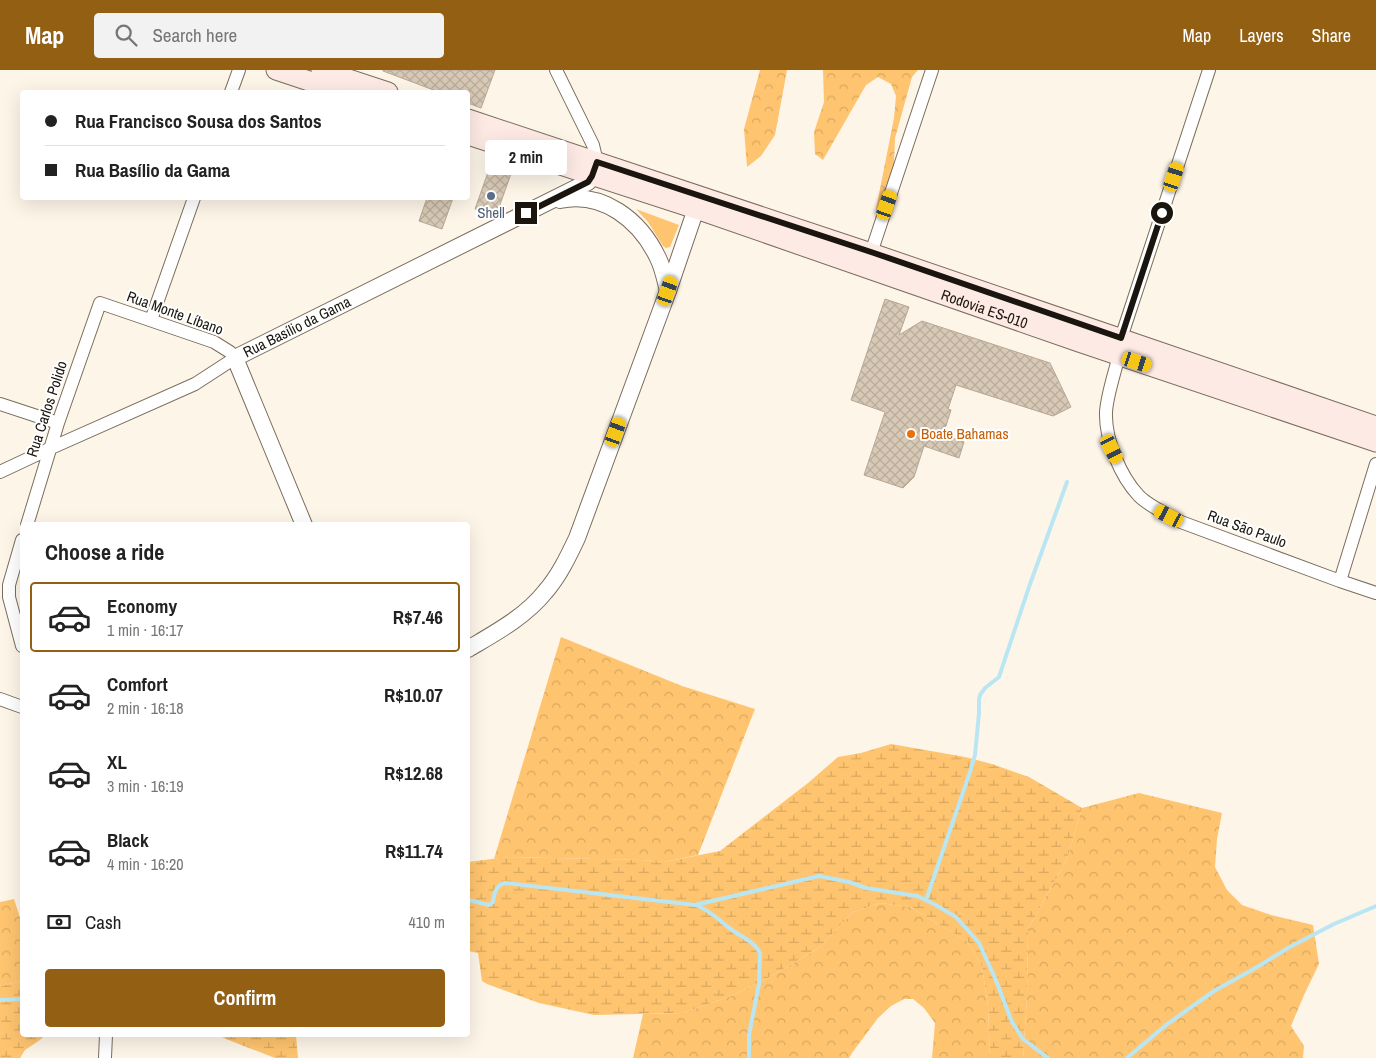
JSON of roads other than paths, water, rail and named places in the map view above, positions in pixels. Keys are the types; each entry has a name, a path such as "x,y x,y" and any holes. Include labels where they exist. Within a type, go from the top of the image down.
{"main road":[{"path":"276,70 336,90"},
{"path":"329,72 382,90"},
{"name":"Rodovia ES-010","path":"470,120 594,169"},
{"name":"Rodovia ES-010","path":"470,137 594,169 698,202 1120,347 1376,426"},
{"name":"Rodovia ES-010","path":"698,202 871,252 1376,442"}],"street":[{"path":"232,90 239,70"},
{"path":"556,70 593,145 594,169"},
{"path":"871,252 932,70"},
{"name":"Rua São Paulo","path":"1209,70 1120,347 1106,409 1106,421 1112,449 1128,481 1140,497 1157,509 1181,522 1376,593"},
{"name":"Rua Basílio da Gama","path":"0,472 195,384 235,358 588,182 594,169"},
{"path":"550,201 575,198 586,199 600,202 628,217 652,247 662,268 668,291"},
{"path":"151,320 193,200"},
{"path":"470,648 512,622 531,606 556,578 568,558 668,291 698,202"},
{"name":"Rua Monte Líbano","path":"100,303 214,342 230,352 235,358"},
{"name":"Rua Carlos Polido","path":"28,522 58,423 100,303"},
{"path":"235,358 303,522"},
{"path":"0,404 58,423"},
{"path":"1340,581 1376,464"},
{"path":"20,547 9,585 9,598 20,639"},
{"path":"0,700 20,706"},
{"path":"105,1058 106,1037"}],"waterway":[{"path":"926,900 975,755 980,695 985,688 999,677 1067,482"},
{"path":"470,900 489,905 493,902 498,888 505,883 695,905 819,876 849,882 866,888 917,896 956,917 979,943 1012,1022 1023,1039 1048,1058"},
{"path":"696,905 711,913 752,943 760,953 759,984 749,1035 749,1058"},
{"path":"1127,1058 1166,1025 1214,991 1288,948 1334,924 1376,906"},
{"path":"0,1000 20,999"}],"place":[{"name":"Shell","path":"491,196"},
{"name":"Boate Bahamas","path":"911,434"}]}
